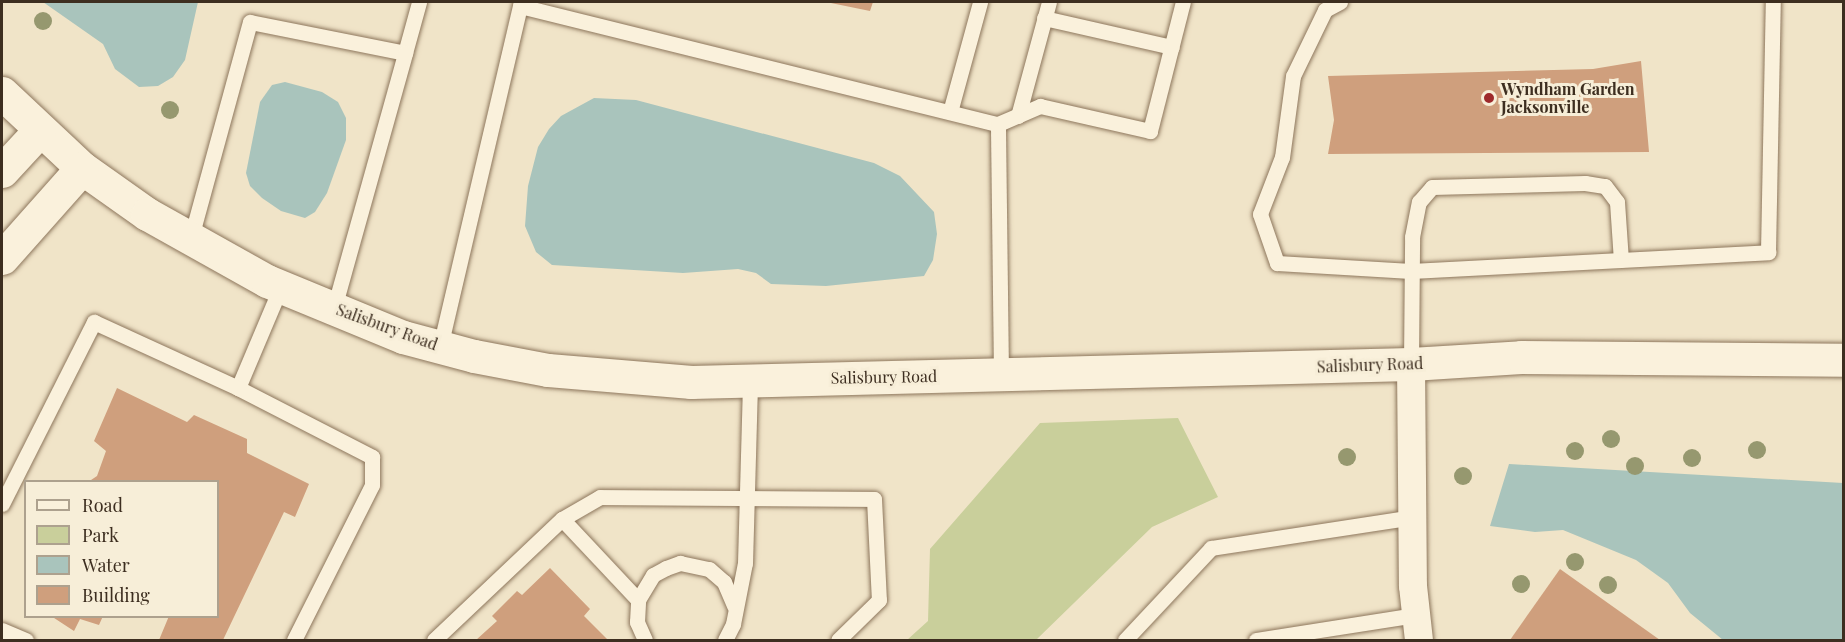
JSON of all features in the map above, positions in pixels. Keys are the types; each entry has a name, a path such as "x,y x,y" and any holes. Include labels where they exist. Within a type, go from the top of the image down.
{"street":[{"name":"Salisbury Road","path":"2,93 39,131 82,168 190,241 281,286 403,337 548,370 691,382 1411,364 1521,357 1844,360"},
{"path":"2,171 39,131"},
{"path":"2,258 82,168"},
{"path":"1411,364 1413,517 1418,628"}],"lane":[{"path":"334,308 419,2"},
{"path":"950,112 980,2"},
{"path":"1018,116 1049,2"},
{"path":"440,347 521,4 998,124 1040,106 1150,131 1183,2"},
{"path":"1340,2 1325,10 1293,76 1282,157 1260,214 1276,263 1411,271 1768,252 1773,2"},
{"path":"1044,18 1172,47"},
{"path":"190,241 250,22 405,53"},
{"path":"998,124 1001,374"},
{"path":"1411,364 1412,237 1419,202 1432,187 1586,183 1605,186 1617,202 1621,260"},
{"path":"238,388 281,286"},
{"path":"2,504 94,322 238,388 372,457 372,485 294,640"},
{"path":"725,640 733,624 734,607 745,563 750,381"},
{"path":"434,640 562,519 600,497 746,500 874,499 879,600 838,640"},
{"path":"1125,640 1211,548 1413,517"},
{"path":"562,519 638,600"},
{"path":"645,640 637,622 638,600 653,575 680,563 695,565 717,575 731,594 734,607"},
{"path":"1256,640 1418,628"},
{"path":"2,630 26,640"}],"green space":[{"path":"1178,418 1218,497 1152,527 1036,640 907,640 928,621 930,549 1040,423"}],"water":[{"path":"43,2 198,2 185,60 173,77 158,86 139,87 115,69 103,44"},
{"path":"285,82 322,92 338,102 346,118 346,140 327,193 315,212 305,218 281,211 262,198 250,186 246,173 260,102 272,85"},
{"path":"594,98 636,100 874,163 900,176 934,212 937,234 933,260 924,276 826,286 771,284 756,273 738,269 683,273 552,265 536,252 525,226 528,186 538,147 549,129 561,116"},
{"path":"1509,464 1843,483 1843,640 1723,640 1690,613 1668,583 1636,560 1563,530 1535,532 1490,526"}],"building":[{"path":"826,2 873,2 870,11"},
{"name":"Wyndham Garden Jacksonville","path":"1641,61 1649,152 1328,154 1334,120 1328,76 1593,69"},
{"path":"117,388 187,422 194,415 247,439 247,453 309,484 295,517 284,512 223,640 159,640 168,618 219,618 219,480 91,480 97,476 106,451 94,441"},
{"path":"550,568 590,609 584,616 608,640 476,640 497,621 492,616 517,591 522,595"},
{"path":"1560,569 1660,640 1510,640"},
{"path":"54,618 102,618 99,625 80,619 74,631"}],"place":[{"name":"Wyndham Garden Jacksonville","path":"1489,98"}]}
